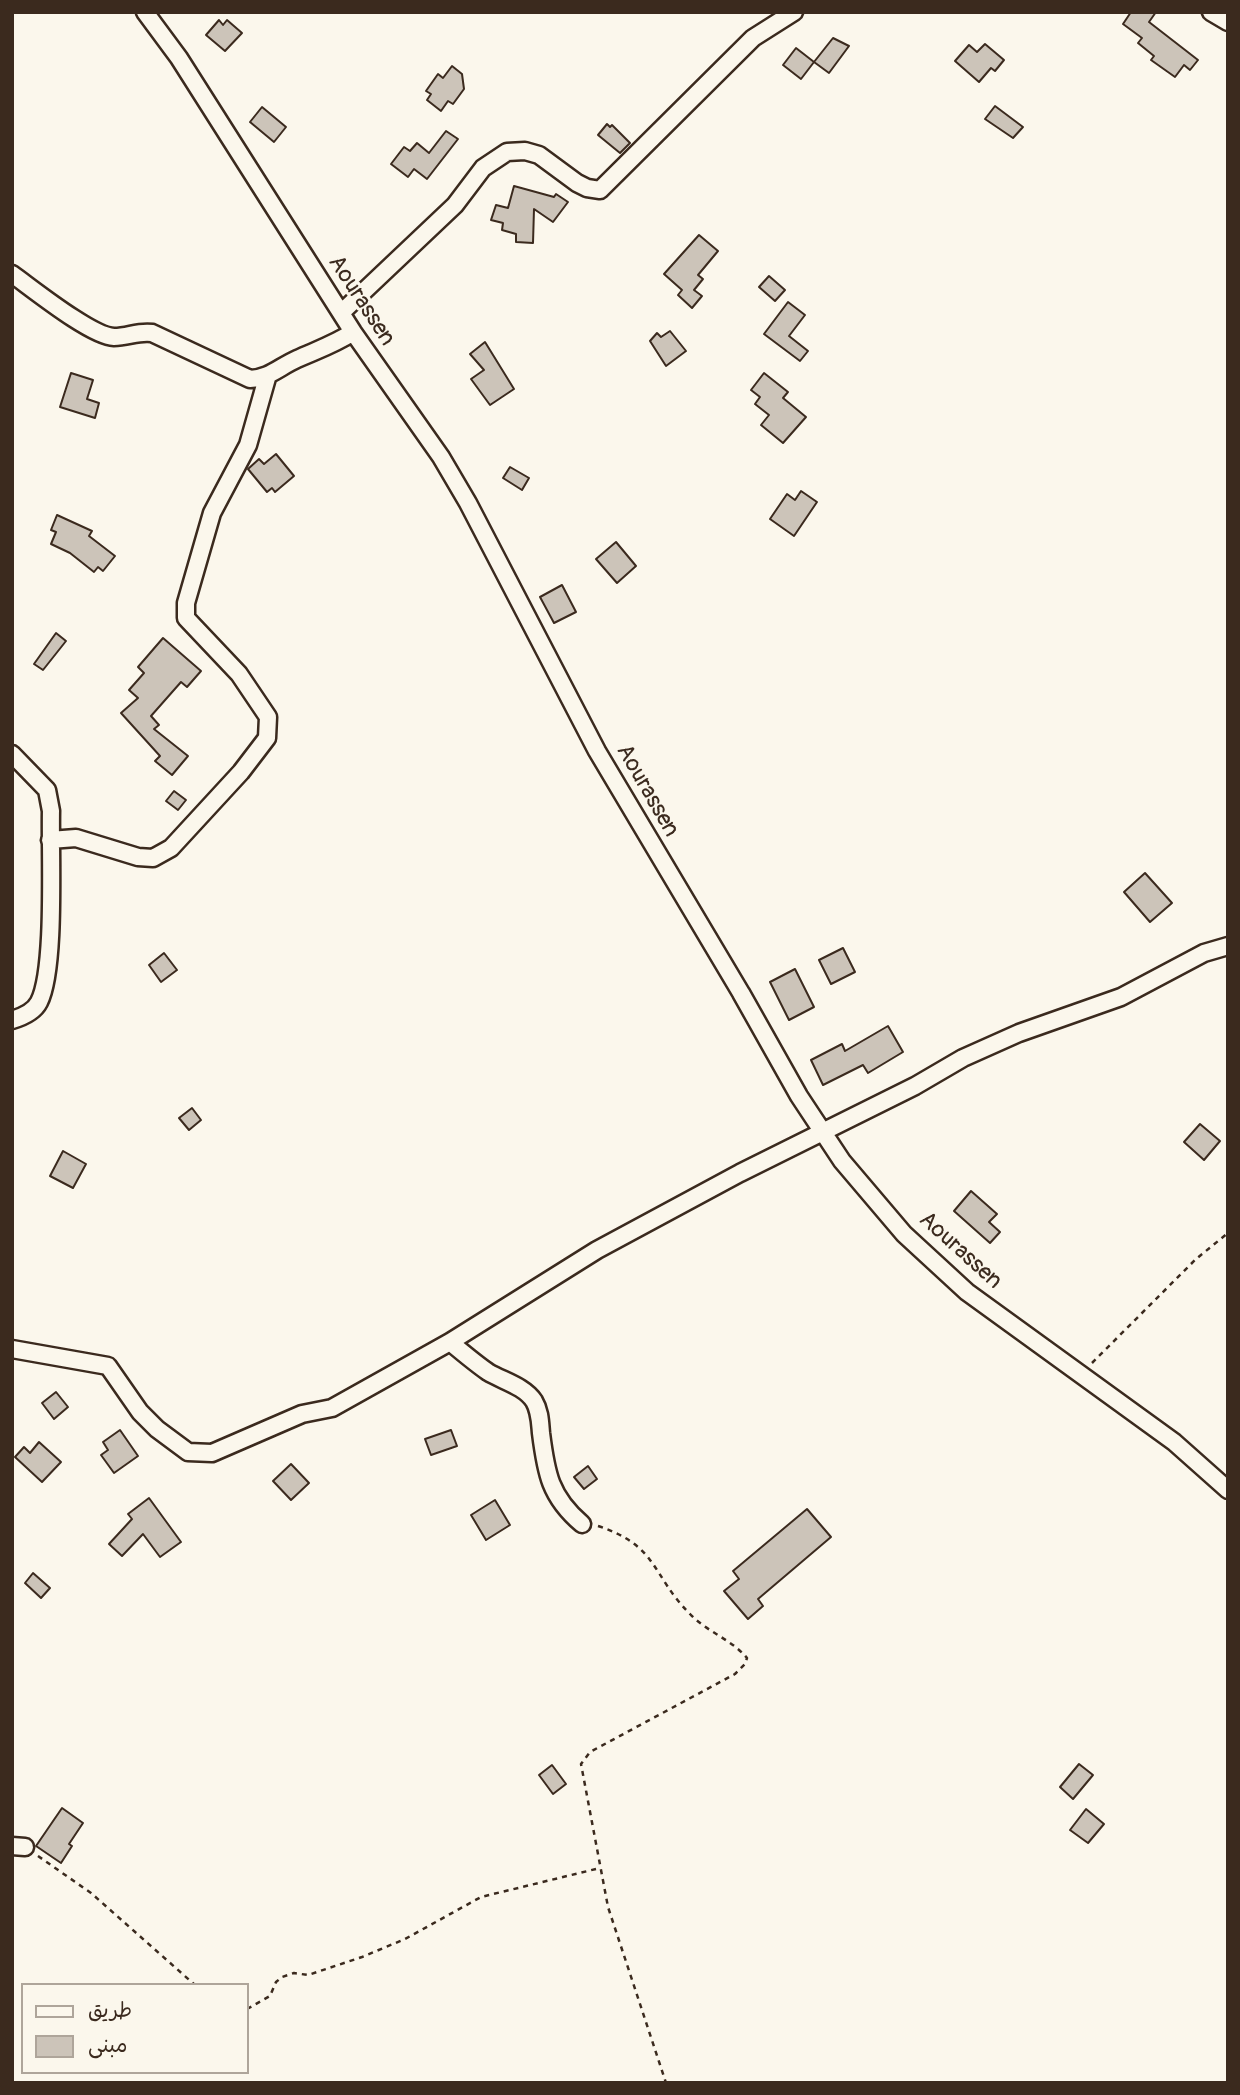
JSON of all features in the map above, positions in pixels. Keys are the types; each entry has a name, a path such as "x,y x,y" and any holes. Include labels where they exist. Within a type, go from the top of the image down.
{"street":[{"path":"342,312 455,205 483,168 507,152 524,151 539,155 587,188 600,190 752,38 794,12"},
{"path":"1211,12 1228,22"},
{"name":"Aourassen","path":"153,15 354,332 441,457 468,503 597,751 822,1132 904,1234 933,1262 1007,1322 1165,1435 1228,1490"},
{"path":"12,274 71,316 105,335 115,337 140,331 152,333 236,375 250,379 267,378 296,360 331,346 354,332"},
{"path":"50,840 76,838 138,857 153,858 171,848 242,772 267,738 268,717 239,674 186,618 186,603 212,513 248,445 267,378"},
{"path":"12,754 47,790 51,811 48,967 43,988 33,1010 12,1020"},
{"path":"12,1349 108,1366 140,1412 157,1429 188,1451 212,1454 302,1414 332,1408 450,1342 597,1250 915,1086 963,1058 1019,1033 1121,996 1204,953 1228,946"},
{"path":"450,1342 490,1373 512,1384 533,1400 539,1413 545,1466 551,1484 562,1506 582,1524"}],"path":[{"path":"1080,1376 1196,1259 1228,1233"},
{"path":"582,1524 599,1526 632,1540 652,1559 690,1614 747,1658 746,1664 735,1674 584,1757 582,1780 618,1942 638,1992 667,2083"},
{"path":"19,1847 91,1893 193,1983"},
{"path":"248,2008 270,1996 276,1982 282,1977 295,1973 308,1975 362,1957 405,1939 481,1898 600,1868"}],"building":[{"path":"1131,12 1156,12 1149,22 1198,60 1190,70 1184,65 1175,77 1151,60 1154,56 1138,43 1142,38 1123,24"},
{"path":"219,20 223,25 227,20 242,33 225,51 206,35"},
{"path":"833,38 849,46 829,73 814,62"},
{"path":"985,44 1004,60 995,71 991,68 979,82 955,61 969,45 977,52"},
{"path":"796,48 814,62 801,79 783,65"},
{"path":"452,66 462,74 464,89 453,104 448,101 441,111 427,100 431,94 426,91 438,74 443,78"},
{"path":"995,106 1023,127 1013,138 985,119"},
{"path":"262,107 286,127 274,142 250,122"},
{"path":"607,124 610,127 612,125 630,143 620,153 598,135"},
{"path":"446,131 458,139 427,179 414,169 408,177 391,164 404,147 410,151 417,143 429,153"},
{"path":"514,186 554,197 556,194 568,202 553,222 534,209 533,243 516,242 516,234 502,230 503,223 491,220 496,205 508,208"},
{"path":"699,235 718,251 698,275 703,279 694,290 702,296 692,308 678,295 682,290 664,274"},
{"path":"769,276 785,290 775,301 759,287"},
{"path":"788,302 805,315 789,336 808,351 800,361 764,334"},
{"path":"670,331 686,351 666,366 650,341 657,333 661,337"},
{"path":"485,342 514,389 490,405 471,379 484,370 470,354"},
{"path":"71,373 93,380 87,399 99,403 95,418 60,407"},
{"path":"764,373 788,392 783,398 806,417 783,443 761,425 769,415 755,404 760,397 751,390"},
{"path":"276,454 294,476 275,492 272,488 267,492 248,469 259,459 264,464"},
{"path":"510,467 529,478 522,490 503,478"},
{"path":"801,491 817,502 794,536 770,519 787,494 795,500"},
{"path":"57,515 92,531 89,536 115,556 103,571 98,567 94,572 70,553 51,544 56,532 51,530"},
{"path":"616,542 636,566 617,583 596,559"},
{"path":"562,585 576,612 554,623 540,597"},
{"path":"56,633 66,641 43,670 34,664"},
{"path":"163,638 201,671 187,687 181,682 151,716 159,725 154,729 188,756 172,775 155,761 160,756 121,713 138,698 129,690 144,673 138,667"},
{"path":"174,791 186,800 178,810 166,801"},
{"path":"1145,873 1172,903 1150,922 1124,892"},
{"path":"843,948 855,972 831,984 819,960"},
{"path":"164,953 177,970 161,982 149,965"},
{"path":"795,969 814,1007 789,1020 770,982"},
{"path":"888,1026 903,1052 868,1073 863,1065 823,1085 811,1060 842,1044 845,1051"},
{"path":"192,1108 201,1120 189,1130 179,1118"},
{"path":"1200,1124 1220,1141 1204,1160 1184,1142"},
{"path":"63,1151 86,1164 73,1188 50,1176"},
{"path":"971,1191 997,1214 989,1222 1000,1232 990,1243 954,1211"},
{"path":"56,1392 68,1407 54,1419 42,1403"},
{"path":"120,1430 138,1456 114,1473 101,1455 108,1450 103,1442"},
{"path":"451,1430 457,1446 431,1455 425,1439"},
{"path":"39,1442 61,1462 42,1482 15,1457 24,1447 30,1453"},
{"path":"291,1464 309,1483 291,1500 273,1481"},
{"path":"588,1466 597,1479 584,1489 574,1477"},
{"path":"149,1498 181,1542 160,1557 143,1534 122,1556 109,1544 132,1519 128,1514"},
{"path":"495,1500 510,1525 486,1540 471,1515"},
{"path":"807,1509 831,1537 758,1599 763,1606 748,1619 724,1591 739,1579 733,1571"},
{"path":"33,1573 50,1588 41,1598 25,1583"},
{"path":"1079,1764 1093,1775 1073,1799 1060,1787"},
{"path":"552,1765 566,1784 553,1794 539,1775"},
{"path":"62,1808 83,1823 69,1844 72,1846 61,1863 36,1846"},
{"path":"1086,1809 1104,1824 1088,1843 1070,1830"}]}
